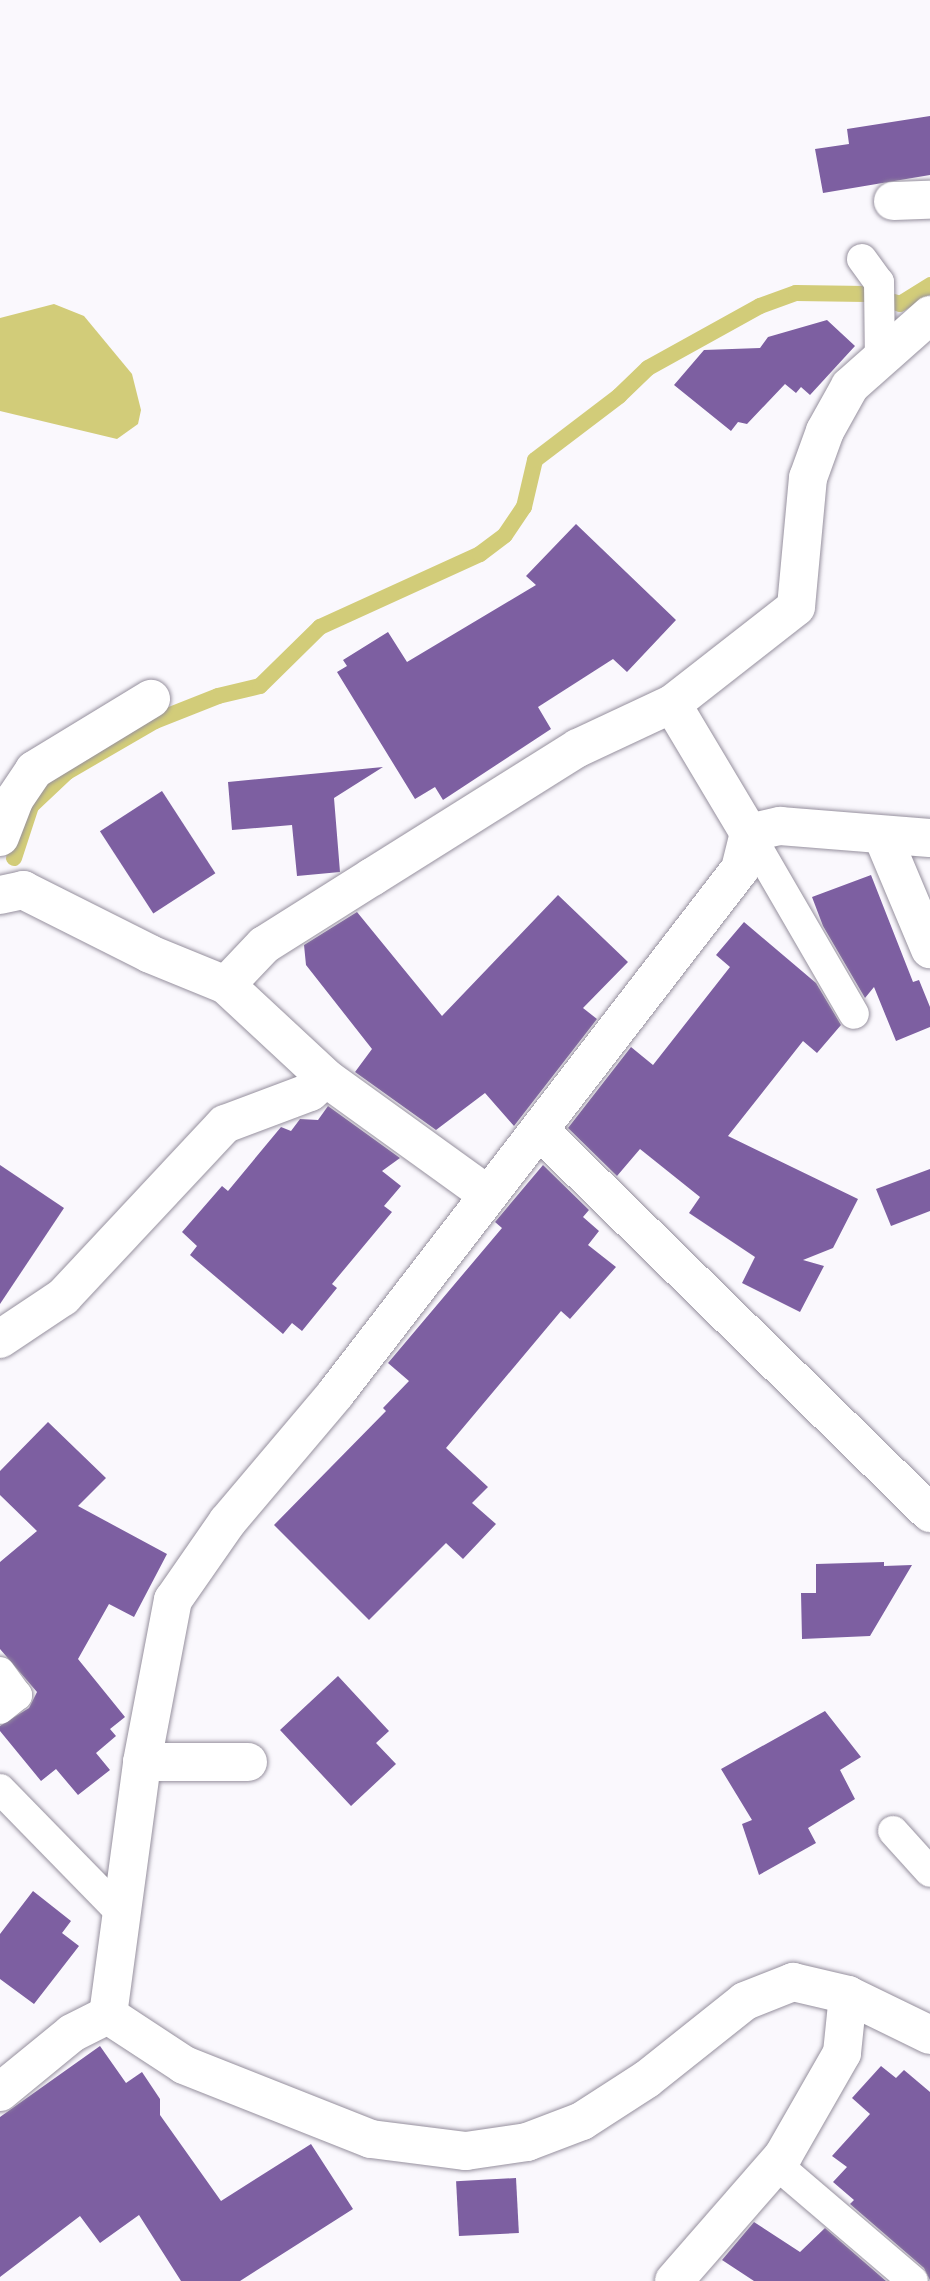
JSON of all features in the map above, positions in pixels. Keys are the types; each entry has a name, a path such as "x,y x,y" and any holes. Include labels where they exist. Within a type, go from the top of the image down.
{"street":[{"path":"226,985 264,945 578,748 672,704 796,607 808,478 825,431 850,386 930,315"},
{"path":"0,837 14,800 34,770 150,699"},
{"path":"108,2015 142,1762 173,1600 228,1521 336,1393 740,869 749,833 672,704"},
{"path":"749,833 780,826 930,838"},
{"path":"882,835 930,949"},
{"path":"0,895 23,890 150,954 226,985 326,1078 488,1195"},
{"path":"0,1339 64,1297 225,1124 310,1092 326,1078"},
{"path":"540,1131 930,1513"},
{"path":"142,1762 248,1762"},
{"path":"108,2015 184,2065 371,2139 466,2151 527,2143 582,2121 647,2079 745,2001 793,1983 848,1995 930,2035"},
{"path":"674,2281 776,2164 842,2053 848,1995"},
{"path":"0,2092 72,2034 108,2015"}],"lane":[{"path":"862,260 879,282 880,360"},
{"path":"749,833 854,1014"},
{"path":"0,1672 17,1695 0,1709"},
{"path":"0,1789 120,1912"},
{"path":"892,1831 930,1872"},
{"path":"776,2164 913,2281"}],"shaded area":[{"path":"54,304 84,316 132,374 141,410 138,424 117,439 0,411 0,318"}],"building":[{"path":"930,116 930,175 823,193 815,149 849,144 847,129"},
{"path":"827,320 855,346 810,395 801,387 796,393 785,384 747,424 738,422 731,431 674,385 704,350 760,348 768,337"},
{"path":"576,524 676,620 627,672 613,659 538,707 551,729 443,800 435,787 415,799 337,672 347,666 343,660 388,632 407,662 536,585 526,576"},
{"path":"383,767 334,798 340,872 297,876 292,825 232,830 228,782"},
{"path":"162,791 215,873 153,913 100,831"},
{"path":"871,875 913,982 919,980 930,1007 930,1027 896,1041 874,987 865,998 823,926 812,897"},
{"path":"558,895 628,962 583,1008 597,1019 514,1126 485,1093 436,1130 355,1072 372,1049 306,965 304,945 357,912 442,1016"},
{"path":"744,922 816,983 841,1025 817,1053 803,1041 728,1136 858,1199 833,1248 803,1260 824,1266 800,1312 742,1283 755,1257 689,1213 700,1197 640,1149 617,1176 568,1128 631,1047 653,1065 730,967 716,955"},
{"path":"328,1106 400,1158 382,1171 401,1186 384,1206 392,1212 332,1284 337,1288 302,1331 292,1323 283,1334 190,1255 197,1246 182,1232 222,1186 228,1191 281,1127 291,1131 300,1119 318,1120"},
{"path":"0,1165 64,1208 0,1304"},
{"path":"543,1165 589,1210 583,1217 599,1231 588,1245 616,1267 570,1319 561,1311 446,1448 488,1487 472,1503 496,1524 463,1559 446,1543 369,1620 274,1525 386,1411 383,1408 409,1381 388,1363 502,1228 495,1222"},
{"path":"930,1169 930,1211 891,1226 876,1189"},
{"path":"48,1422 106,1478 78,1506 167,1554 134,1617 109,1604 78,1659 125,1717 110,1729 116,1736 96,1753 110,1770 78,1795 56,1769 41,1781 0,1731 0,1726 29,1708 37,1692 0,1649 0,1562 37,1531 0,1495 0,1471"},
{"path":"884,1562 884,1566 912,1565 870,1636 802,1639 801,1593 816,1593 816,1564"},
{"path":"338,1676 389,1731 376,1743 396,1764 351,1806 280,1730"},
{"path":"825,1711 861,1757 840,1770 855,1799 808,1828 816,1843 759,1875 742,1824 752,1820 721,1769"},
{"path":"33,1891 71,1921 62,1933 79,1946 34,2004 0,1979 0,1934"},
{"path":"100,2046 126,2083 142,2072 160,2099 160,2115 221,2201 311,2144 353,2209 240,2281 181,2281 139,2215 100,2243 80,2216 0,2277 0,2117"},
{"path":"881,2066 896,2078 904,2070 930,2092 930,2280 924,2268 850,2204 854,2200 833,2182 847,2167 832,2156 870,2114 852,2098"},
{"path":"516,2178 519,2233 459,2236 456,2181"},
{"path":"754,2222 800,2252 825,2228 886,2281 754,2281 722,2260"}],"waterway":[{"path":"14,858 31,806 67,772 155,721 218,696 260,686 320,627 480,554 505,535 524,507 535,460 619,396 648,368 760,306 796,293 866,294 900,304 930,285"}]}
